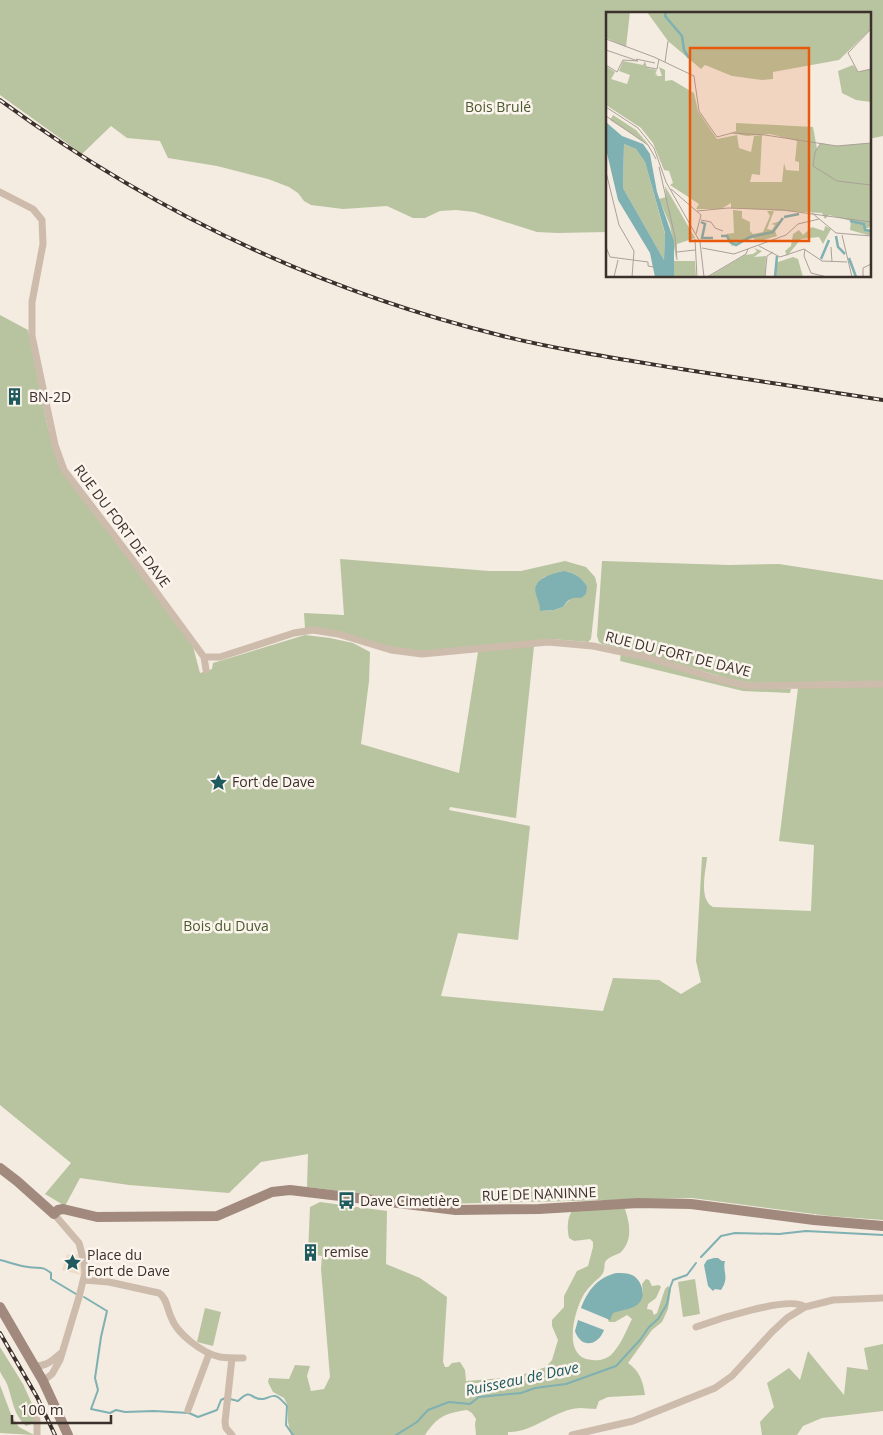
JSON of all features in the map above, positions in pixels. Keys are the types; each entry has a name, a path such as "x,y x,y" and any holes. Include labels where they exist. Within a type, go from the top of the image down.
{"street":[{"name":"RUE DU FORT DE DAVE","path":"0,192 33,209 42,220 43,244 32,302 32,336 55,445 64,470 204,657 206,670"},
{"name":"RUE DU FORT DE DAVE","path":"204,657 220,656 294,633 313,630 338,634 391,650 422,654 548,642 585,645 646,657 717,679 748,686 883,684"},
{"path":"0,1168 54,1214 79,1243 84,1262 84,1280 61,1353 56,1367 42,1381"},
{"name":"RUE DE NANINNE","path":"54,1214 58,1210 63,1210 97,1217 217,1216 266,1194 290,1190 456,1210 539,1209 638,1203 691,1204 814,1220 883,1226"},
{"path":"84,1280 109,1282 159,1293 164,1298 171,1317 180,1332 209,1354 220,1357 244,1358"},
{"path":"572,1435 633,1421 715,1388 732,1376 787,1318 805,1306 833,1300 883,1298"},
{"path":"696,1327 718,1319 783,1303 797,1303 805,1306"},
{"path":"0,1307 42,1381 68,1435"},
{"path":"33,1366 49,1364 61,1353"},
{"path":"188,1410 209,1354"},
{"path":"232,1358 225,1425 232,1435"},
{"path":"37,1420 37,1435"}],"green space":[{"name":"Bois Brulé","path":"0,0 883,0 883,136 870,139 870,12 606,12 606,232 537,232 474,212 456,210 440,211 425,218 413,218 387,206 343,209 311,205 289,187 268,179 217,166 168,158 160,141 127,138 111,126 82,154 0,95"},
{"name":"Bois du Duva","path":"0,315 28,330 47,424 61,470 192,643 200,673 212,669 213,663 305,635 353,643 370,652 369,681 361,744 459,773 478,652 534,646 516,818 450,807 449,810 530,826 518,940 458,933 441,996 603,1011 613,978 659,980 681,994 701,982 696,961 702,857 707,857 704,891 708,903 713,907 811,911 814,845 779,841 798,688 883,686 883,1220 829,1216 692,1198 442,1204 307,1187 308,1154 261,1162 229,1193 129,1185 80,1178 65,1206 45,1194 71,1163 0,1105"},
{"path":"340,559 489,571 521,571 565,561 586,567 595,577 597,585 591,639 588,642 551,639 423,651 402,649 305,628 304,613 344,615","holes":["565,571 580,578 587,586 571,598 563,607 541,611 536,585 544,577"]},
{"path":"602,561 729,565 779,564 883,580 883,681 751,683 602,644 597,636"},
{"path":"621,653 758,689 791,689 790,693 743,691 620,661"},
{"path":"320,1202 387,1211 386,1264 420,1278 447,1297 443,1362 445,1367 448,1367 452,1363 460,1362 465,1370 466,1381 515,1377 546,1367 552,1360 558,1340 552,1326 552,1320 564,1307 564,1296 577,1271 588,1266 593,1247 593,1242 590,1239 574,1241 569,1238 568,1224 570,1214 572,1211 621,1207 625,1209 629,1226 629,1238 620,1253 606,1261 603,1273 584,1294 574,1322 573,1343 577,1352 583,1358 598,1360 609,1356 615,1351 632,1319 627,1315 615,1322 609,1322 606,1315 643,1293 642,1284 646,1279 649,1280 652,1286 659,1285 661,1287 656,1298 648,1304 647,1309 652,1310 654,1315 657,1313 665,1289 668,1286 671,1289 668,1309 662,1322 652,1330 628,1363 640,1377 645,1395 608,1397 599,1401 596,1409 571,1409 526,1429 508,1432 508,1435 476,1435 476,1419 467,1410 447,1414 438,1420 425,1435 291,1435 288,1422 288,1406 284,1398 273,1392 268,1382 269,1378 289,1379 295,1365 310,1366 307,1376 311,1391 324,1389 330,1377 321,1269 322,1256 308,1254 310,1207"},
{"path":"695,1279 700,1314 683,1317 678,1282"},
{"path":"205,1308 221,1312 213,1346 197,1342"},
{"path":"883,1344 883,1411 822,1418 803,1426 797,1435 762,1435 760,1422 774,1407 767,1383 789,1368 800,1380 808,1351 844,1395 847,1367 868,1370 864,1348"},
{"path":"0,1347 23,1384 37,1415 34,1423 26,1426 18,1417 7,1384 0,1371"},
{"path":"0,1385 12,1417 19,1427 34,1435 0,1433"}],"shaded area":[{"name":"Place du Fort de Dave","path":"79,1252 82,1266 81,1275 62,1270 67,1254 75,1256"}],"water":[{"path":"565,571 583,580 587,586 586,594 581,598 570,599 563,607 540,611 535,588 537,584 544,577"},
{"path":"714,1258 725,1261 725,1281 721,1290 715,1289 713,1291 708,1286 704,1265 707,1260"},
{"path":"616,1273 630,1274 638,1280 643,1296 637,1305 613,1313 610,1320 581,1308 587,1296 598,1282"},
{"path":"578,1320 604,1330 594,1342 585,1343 581,1341 575,1331"}],"waterway":[{"name":"Ruisseau de Dave","path":"701,1257 721,1236 735,1233 779,1234 806,1231 883,1235"},
{"name":"Ruisseau de Dave","path":"0,1260 32,1268 45,1269 51,1273 51,1279 76,1294"},
{"name":"Ruisseau de Dave","path":"396,1435 417,1422 428,1410 449,1402 470,1404 479,1397 521,1393 535,1388 566,1384 616,1366 658,1319 667,1304 673,1280 687,1275 696,1263"},
{"name":"Ruisseau de Dave","path":"84,1297 107,1311 95,1378 98,1390 91,1409 110,1413 116,1410 125,1412 189,1413 198,1417 217,1410 221,1400 225,1398"},
{"name":"Ruisseau de Dave","path":"230,1399 238,1401 249,1394 259,1399 278,1397 287,1406 286,1425 293,1435"}],"railway":[{"path":"0,100 57,140 116,177 176,211 238,242 301,270 366,295 499,335 544,345 681,369 883,400"},
{"path":"0,1333 37,1397 55,1435"}],"place":[{"name":"BN-2D","path":"15,397"},
{"name":"Fort de Dave","path":"218,782"},
{"name":"Dave Cimetière","path":"346,1201"},
{"name":"remise","path":"310,1252"},
{"name":"Place du Fort de Dave","path":"73,1263"}]}
